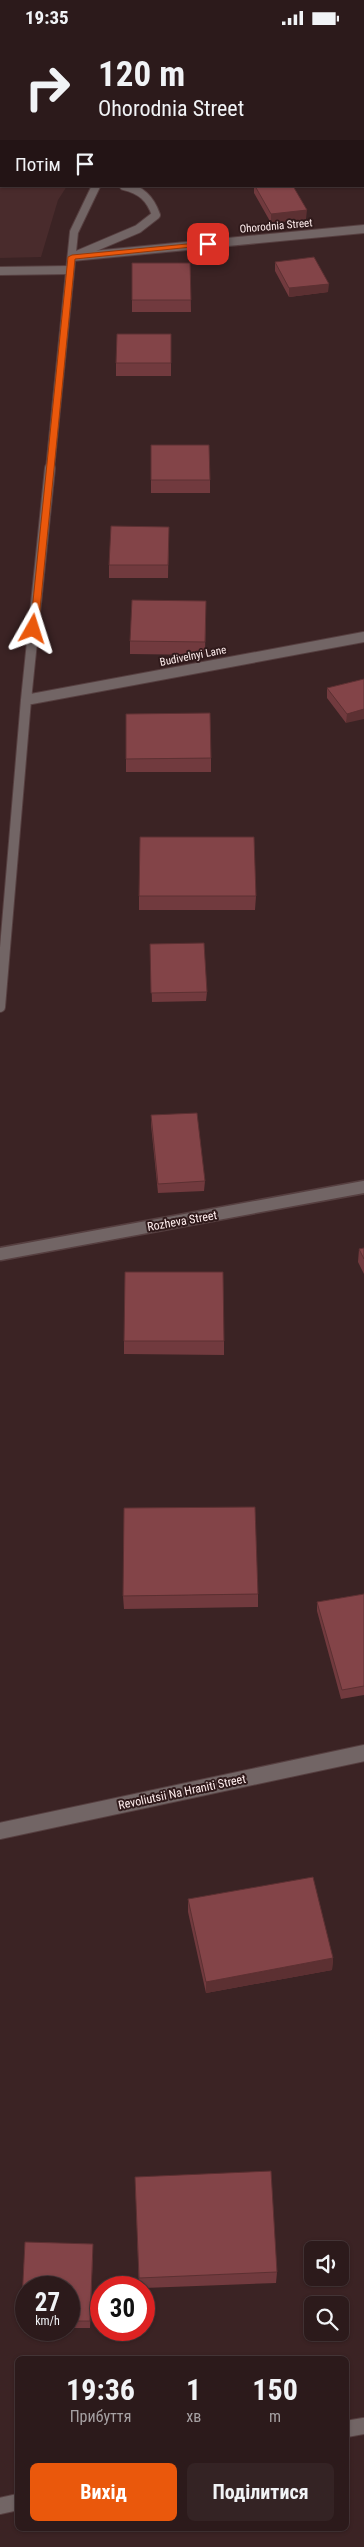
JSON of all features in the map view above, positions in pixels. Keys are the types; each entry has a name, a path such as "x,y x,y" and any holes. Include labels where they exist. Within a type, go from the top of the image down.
{"street":[{"path":"0,1007 26,700 74,232 96,187"},
{"path":"72,257 138,229 156,215 151,199 133,187"},
{"name":"Ohorodnia Street","path":"72,257 364,229"},
{"path":"0,271 70,270"},
{"name":"Budivelnyi Lane","path":"26,700 364,637"},
{"name":"Rozheva Street","path":"0,1254 364,1187"},
{"name":"Revoliutsii Na Hraniti Street","path":"0,1831 364,1753"},
{"path":"349,2428 364,2425"},
{"path":"0,2506 15,2503"}],"shaded area":[{"path":"0,187 66,187 58,200 41,257 0,258"}],"building":[{"path":"256,187 294,187 307,210 271,214"},
{"path":"314,257 329,284 289,288 275,262"},
{"path":"132,263 190,263 191,300 132,300"},
{"path":"117,334 171,334 171,363 116,363"},
{"path":"151,445 209,445 210,480 151,480"},
{"path":"111,526 169,527 168,565 109,565"},
{"path":"132,600 206,601 205,642 130,641"},
{"path":"364,679 364,709 347,714 327,688"},
{"path":"210,713 211,758 126,759 126,714"},
{"path":"140,837 254,837 256,896 139,896"},
{"path":"204,943 207,992 151,993 150,944"},
{"path":"197,1113 205,1181 158,1184 151,1115"},
{"path":"364,1248 364,1259 359,1249"},
{"path":"125,1272 223,1272 224,1341 124,1341"},
{"path":"255,1507 258,1594 123,1596 124,1508"},
{"path":"364,1594 364,1686 342,1690 317,1602"},
{"path":"313,1877 333,1958 206,1982 188,1899"},
{"path":"271,2171 277,2272 155,2277 139,2276 135,2177"},
{"path":"25,2242 93,2244 92,2276 90,2276 90,2321 80,2321 80,2276 23,2276"}],"route":[{"path":"33,629 72,257 208,244"}]}
